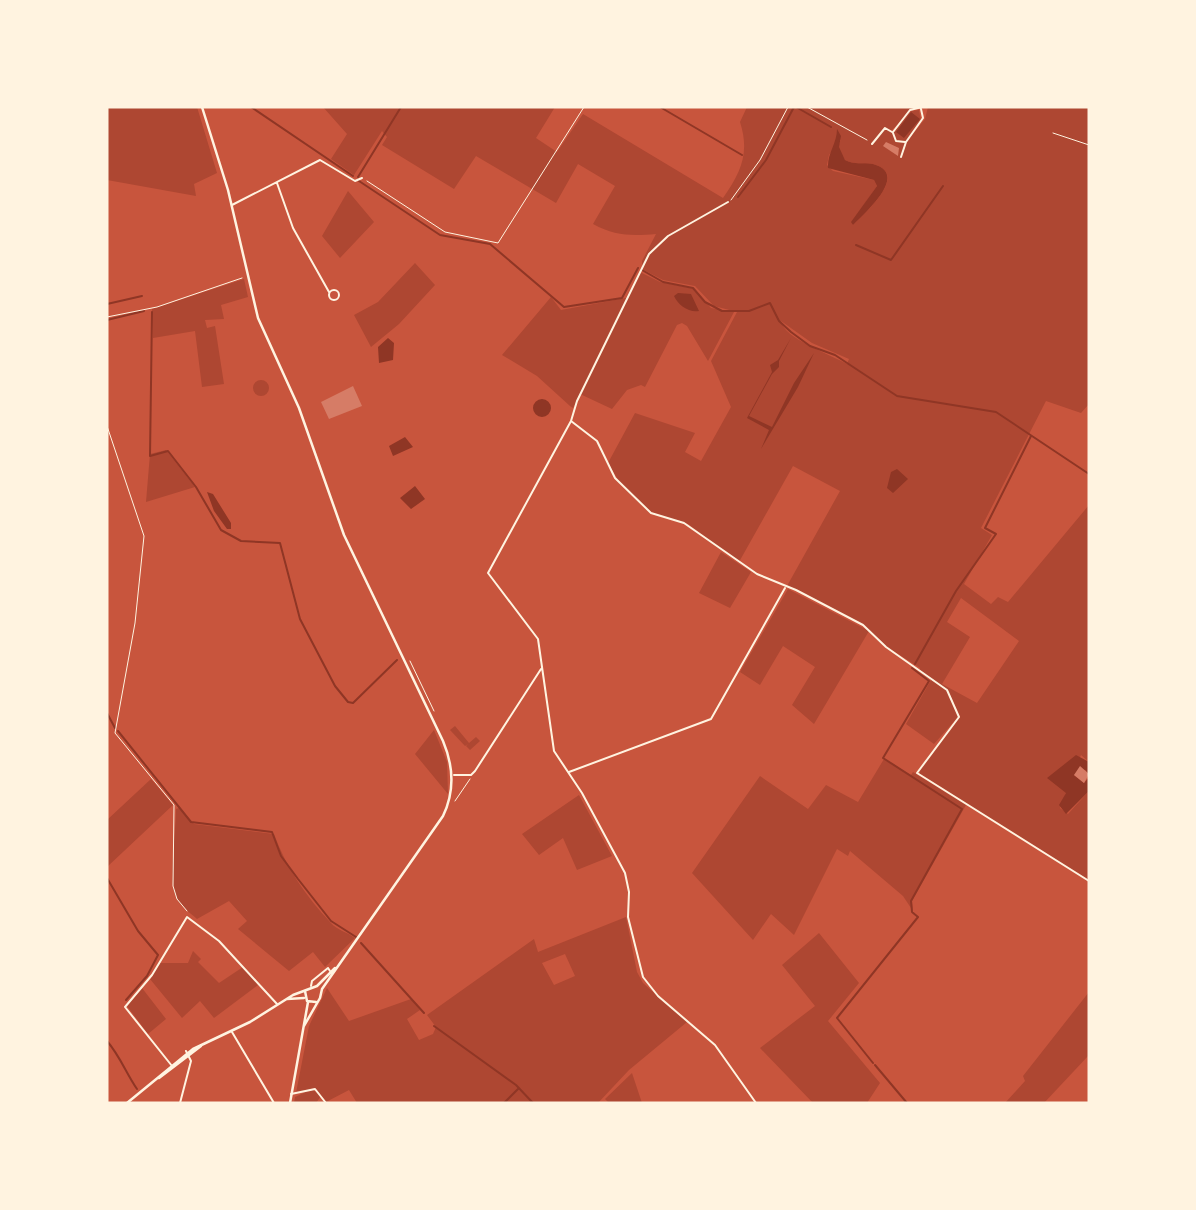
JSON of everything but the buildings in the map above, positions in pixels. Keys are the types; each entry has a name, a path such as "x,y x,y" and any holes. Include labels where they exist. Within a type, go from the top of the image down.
{"main road":[{"path":"202,107 232,205 246,276 261,325 305,424 336,516 443,741 452,775 447,807 438,826 331,974 304,1026"},
{"path":"127,1103 188,1053 313,987 331,974"},
{"path":"313,987 320,992"},
{"path":"290,1103 308,1002 305,991"},
{"path":"287,999 305,998"},
{"path":"308,1002 316,1002"}],"street":[{"path":"893,132 910,110 922,108 921,121 906,142 901,157"},
{"path":"872,144 885,128 893,132 896,141 906,142"},
{"path":"232,205 320,160 355,181 362,178"},
{"path":"277,183 293,228 329,292"},
{"path":"728,202 668,236 654,247 645,260 576,401 571,421 488,573 538,639 554,751 625,873 629,892 628,917 643,977 658,996 715,1045 756,1103"},
{"path":"571,421 594,438 615,478 650,513 684,523 741,564 867,627 886,647 947,691 959,717 918,770 919,775 1089,881"},
{"path":"568,772 711,719 786,587"},
{"path":"452,775 471,775 541,668"},
{"path":"172,1067 125,1006 190,916 235,957 277,1005"},
{"path":"313,987 312,981 328,968 331,974"},
{"path":"232,1031 238,1048 274,1103"},
{"path":"180,1103 191,1065 188,1053"},
{"path":"291,1094 315,1089 326,1103"}],"path":[{"path":"362,178 439,229 498,243 584,107"},
{"path":"728,202 760,160 788,107"},
{"path":"807,107 872,144"},
{"path":"1053,133 1089,145"},
{"path":"107,317 156,307 246,276"},
{"path":"107,426 142,523 144,536 135,623 116,733 174,805 174,892 190,916"},
{"path":"409,660 435,713"},
{"path":"453,800 458,800 471,775"}],"shaded area":[{"path":"107,107 197,107 217,173 194,184 196,196 107,180"},
{"path":"323,107 555,107 536,138 557,152 583,114 723,198 735,180 742,162 744,143 740,122 747,107 915,107 911,111 919,110 921,121 907,141 925,119 928,107 1089,107 1089,404 1081,413 1046,401 981,528 992,535 964,584 991,604 998,597 1008,602 1089,505 1089,762 1081,755 1060,808 1068,814 1089,791 1089,880 920,774 919,769 960,717 948,690 958,717 934,744 906,724 931,680 919,671 920,668 887,647 865,626 787,586 840,491 793,466 739,562 688,524 650,512 620,483 608,463 635,413 695,433 685,452 701,461 731,407 711,361 737,312 714,306 695,286 663,280 642,269 642,261 656,234 623,234 593,224 615,186 578,164 556,203 476,156 454,189 382,145 387,137 382,131 354,175 331,159 347,134","holes":["907,115 894,132 890,132","841,139 838,147 845,160 873,164 884,169 887,176 881,194 853,225 852,222 877,186 874,180 833,171 827,165 829,155","781,321 812,343 849,359 847,364 809,346 784,327","961,598 1019,641 977,703 942,684 970,637 947,622"]},
{"path":"911,112 920,119 904,138 896,132"},
{"path":"837,129 841,136 839,147 845,160 873,164 883,169 887,176 881,194 853,225 851,222 877,186 874,180 828,168"},
{"path":"348,191 374,222 340,258 322,236"},
{"path":"415,263 435,285 399,324 371,347 354,315 378,302"},
{"path":"640,272 660,282 694,289 711,308 734,312 708,361 687,326 682,323 677,325 645,387 641,385 627,390 612,409 580,394 573,408 537,376 502,355 551,297 561,310 626,298"},
{"path":"244,279 248,297 221,305 224,319 205,320 207,328 215,326 224,384 202,387 195,331 153,338 152,309"},
{"path":"678,293 691,294 699,311 688,310 681,305 674,296"},
{"path":"388,338 394,343 393,360 379,363 378,347"},
{"path":"791,338 779,361 779,367 772,374 749,416 772,427 794,383 814,353 798,387 761,449 769,430 747,418 772,372 770,365 778,360"},
{"path":"258,380 264,380 269,388 267,394 258,396 253,391 253,385"},
{"path":"542,399 548,402 551,408 548,414 542,417 536,414 533,408 536,402"},
{"path":"405,437 413,447 393,456 389,446"},
{"path":"166,450 195,487 146,502 150,454"},
{"path":"897,469 908,479 893,493 887,488 891,472"},
{"path":"415,486 425,499 411,509 400,498"},
{"path":"207,492 213,494 231,523 231,529 227,529 214,511"},
{"path":"721,552 751,572 730,608 699,593"},
{"path":"788,589 869,631 814,724 792,705 815,667 783,646 760,685 740,672"},
{"path":"455,726 469,743 476,737 480,741 470,750 466,746 468,744 465,746 450,730"},
{"path":"434,730 447,762 448,794 415,754"},
{"path":"1076,755 1089,762 1089,775 1085,770 1074,775 1084,783 1089,777 1089,791 1066,814 1059,805 1066,793 1047,778"},
{"path":"884,759 911,775 913,772 966,805 912,901 913,911 903,896 850,851 848,856 837,849 794,935 771,914 753,940 692,873 760,776 808,809 826,785 858,802"},
{"path":"151,779 173,805 107,867 107,820"},
{"path":"579,795 612,856 577,870 563,838 539,855 522,834"},
{"path":"179,808 194,824 274,834 291,870 313,903 333,925 355,938 325,967 313,952 289,971 238,929 247,921 229,901 197,919 179,902 173,886 176,809"},
{"path":"626,917 637,972 643,983 687,1022 629,1070 598,1103 357,1103 349,1090 326,1102 315,1088 296,1093 309,1026 327,988 349,1021 411,999 420,1010 407,1019 419,1040 433,1034 436,1027 427,1015 534,939 538,952","holes":["565,954 575,976 554,985 542,963"]},
{"path":"819,933 859,983 828,1021 880,1083 867,1103 813,1103 760,1048 815,1006 782,965"},
{"path":"193,951 201,959 198,962 219,983 243,967 258,985 214,1018 200,1001 182,1018 150,979 159,963 188,963"},
{"path":"142,988 166,1019 148,1034 127,1006"},
{"path":"1089,992 1089,1055 1044,1103 1005,1103 1025,1081 1023,1076"},
{"path":"632,1073 642,1103 609,1103 605,1099"},
{"path":"312,1089 321,1096 316,1103 294,1103 295,1097"}],"waterway":[{"path":"251,107 353,176"},
{"path":"358,177 401,107"},
{"path":"660,107 742,155"},
{"path":"738,197 766,160 794,107"},
{"path":"796,107 831,127"},
{"path":"359,181 440,235 490,244 564,307 622,298 638,268"},
{"path":"856,245 891,260 943,186"},
{"path":"642,270 663,282 693,288 705,302 722,311 749,311 770,303 779,321 810,346 835,355 897,396 996,412 1089,474"},
{"path":"107,304 142,296"},
{"path":"107,320 144,311"},
{"path":"152,312 150,456 168,451 196,487 221,530 241,541 280,543 300,619 335,686 348,702 353,703 397,660"},
{"path":"915,664 956,591 996,534 985,528 1031,436"},
{"path":"873,1063 837,1018 918,917 912,912 911,901 962,809 883,758 929,681 912,668"},
{"path":"107,713 115,728"},
{"path":"118,731 191,822 272,832 281,856 331,921 356,937"},
{"path":"107,878 138,931 158,955 147,976 126,1000"},
{"path":"361,943 424,1013"},
{"path":"434,1026 516,1085 533,1103"},
{"path":"107,1041 137,1089"},
{"path":"875,1065 907,1103"},
{"path":"504,1103 518,1089"}]}
